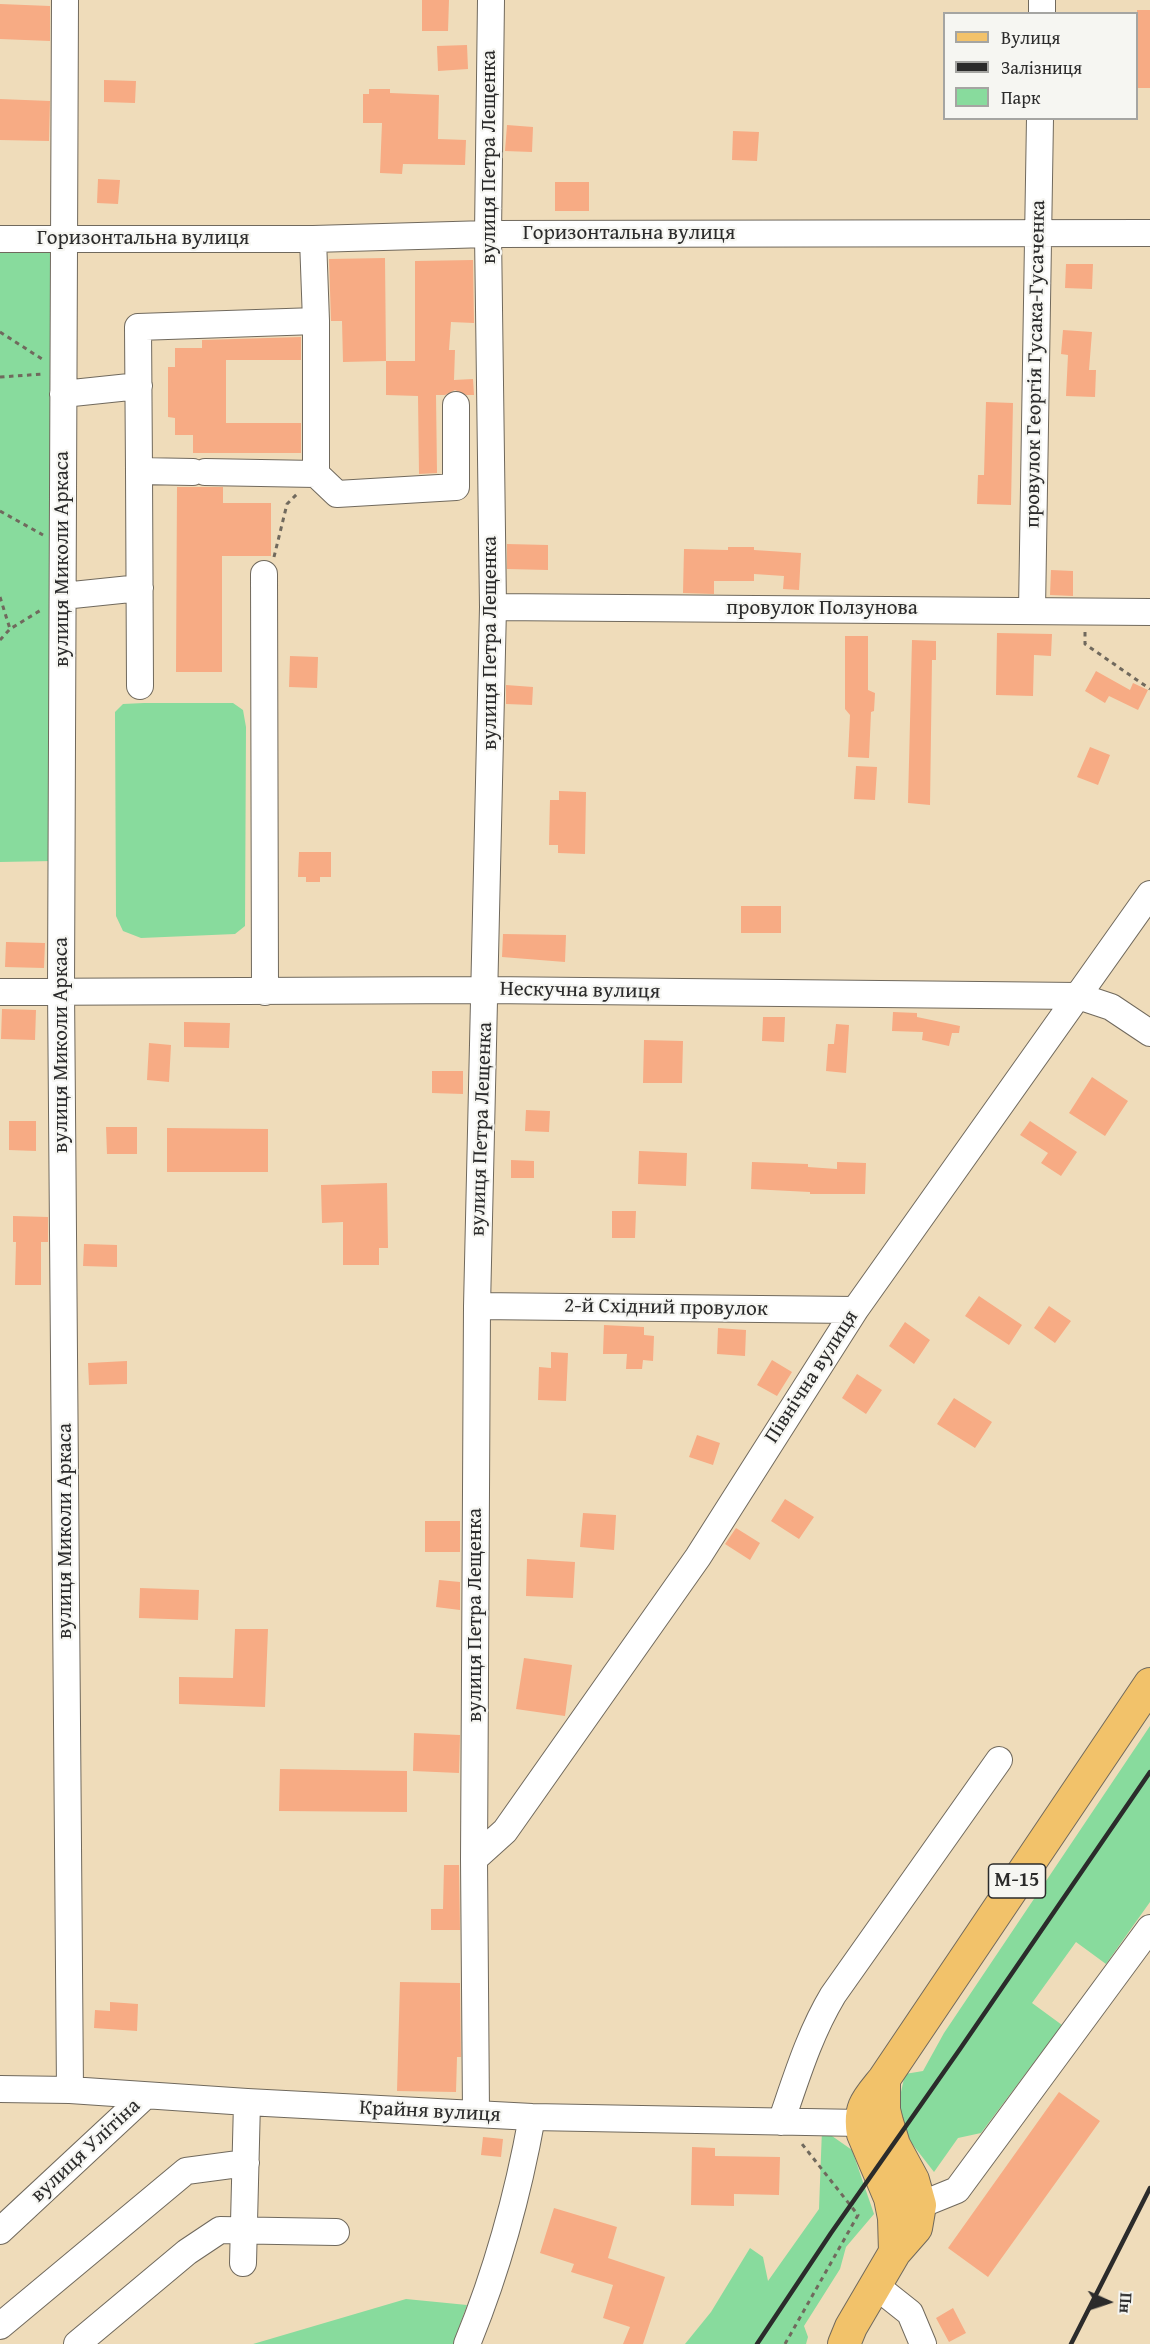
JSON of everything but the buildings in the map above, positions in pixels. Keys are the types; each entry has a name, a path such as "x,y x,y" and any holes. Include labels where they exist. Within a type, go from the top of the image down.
{"main road":[{"name":"М-15","path":"895,2252 894,2218 890,2198 868,2149 884,2079 1150,1684"},
{"name":"М-15","path":"874,2123 894,2145 913,2180 920,2205"},
{"path":"844,2344 851,2327 895,2252 916,2228 920,2205"}],"street":[{"name":"вулиця Миколи Аркаса","path":"65,0 61,992 70,2090"},
{"name":"вулиця Петра Лещенка","path":"476,2113 474,1859 477,1306 493,607 488,234 491,0"},
{"name":"провулок Георгія Гусака-Гусаченка","path":"1032,610 1040,120"},
{"name":"Горизонтальна вулиця","path":"0,239 314,239 488,234 1150,233"},
{"path":"314,239 316,474"},
{"path":"140,686 138,327 316,321"},
{"path":"63,384 138,386"},
{"path":"139,471 316,474 337,494 456,488 456,405"},
{"path":"264,574 265,992"},
{"path":"63,597 140,588"},
{"name":"провулок Ползунова","path":"493,607 1150,612"},
{"name":"Північна вулиця","path":"474,1859 505,1831 698,1557 855,1310 1150,894"},
{"name":"Нескучна вулиця","path":"0,992 486,990 1077,996 1111,1006 1150,1033"},
{"name":"2-й Східний провулок","path":"477,1306 855,1310"},
{"path":"782,2122 808,2043 833,1995 999,1760"},
{"path":"920,2205 957,2190 1150,1928"},
{"name":"Крайня вулиця","path":"0,2089 70,2090 532,2117 874,2123"},
{"name":"вулиця Улітіна","path":"0,2230 145,2096"},
{"path":"243,2263 247,2102"},
{"path":"467,2344 492,2280 522,2170 532,2117"},
{"path":"0,2326 186,2171 246,2163"},
{"path":"77,2344 187,2252 220,2230 336,2232"},
{"path":"876,2286 910,2313 923,2344"}],"path":[{"path":"0,332 63,384"},
{"path":"0,377 63,384"},
{"path":"264,574 274,558 287,504 316,474"},
{"path":"0,511 63,546"},
{"path":"0,597 10,629"},
{"path":"0,640 10,629 63,597"},
{"path":"1084,610 1085,644 1150,689"},
{"path":"782,2122 858,2215 785,2344"}],"green space":[{"path":"0,249 55,249 53,861 0,862"},
{"path":"233,703 243,710 246,727 245,926 235,934 141,938 123,931 116,916 115,712 123,704"},
{"path":"1150,1726 1150,1902 1106,1964 1076,1942 1032,2003 1062,2025 981,2133 958,2138 934,2172 899,2127 897,2110 905,2074 923,2071 944,2033"},
{"path":"822,2129 852,2150 874,2214 846,2247 840,2269 804,2326 808,2337 806,2344 685,2344 711,2312 750,2248 763,2257 768,2281 819,2209"},
{"path":"406,2299 467,2305 453,2344 253,2344"}],"railway":[{"path":"757,2344 831,2233 1150,1772"},
{"path":"1071,2344 1150,2188"}]}
